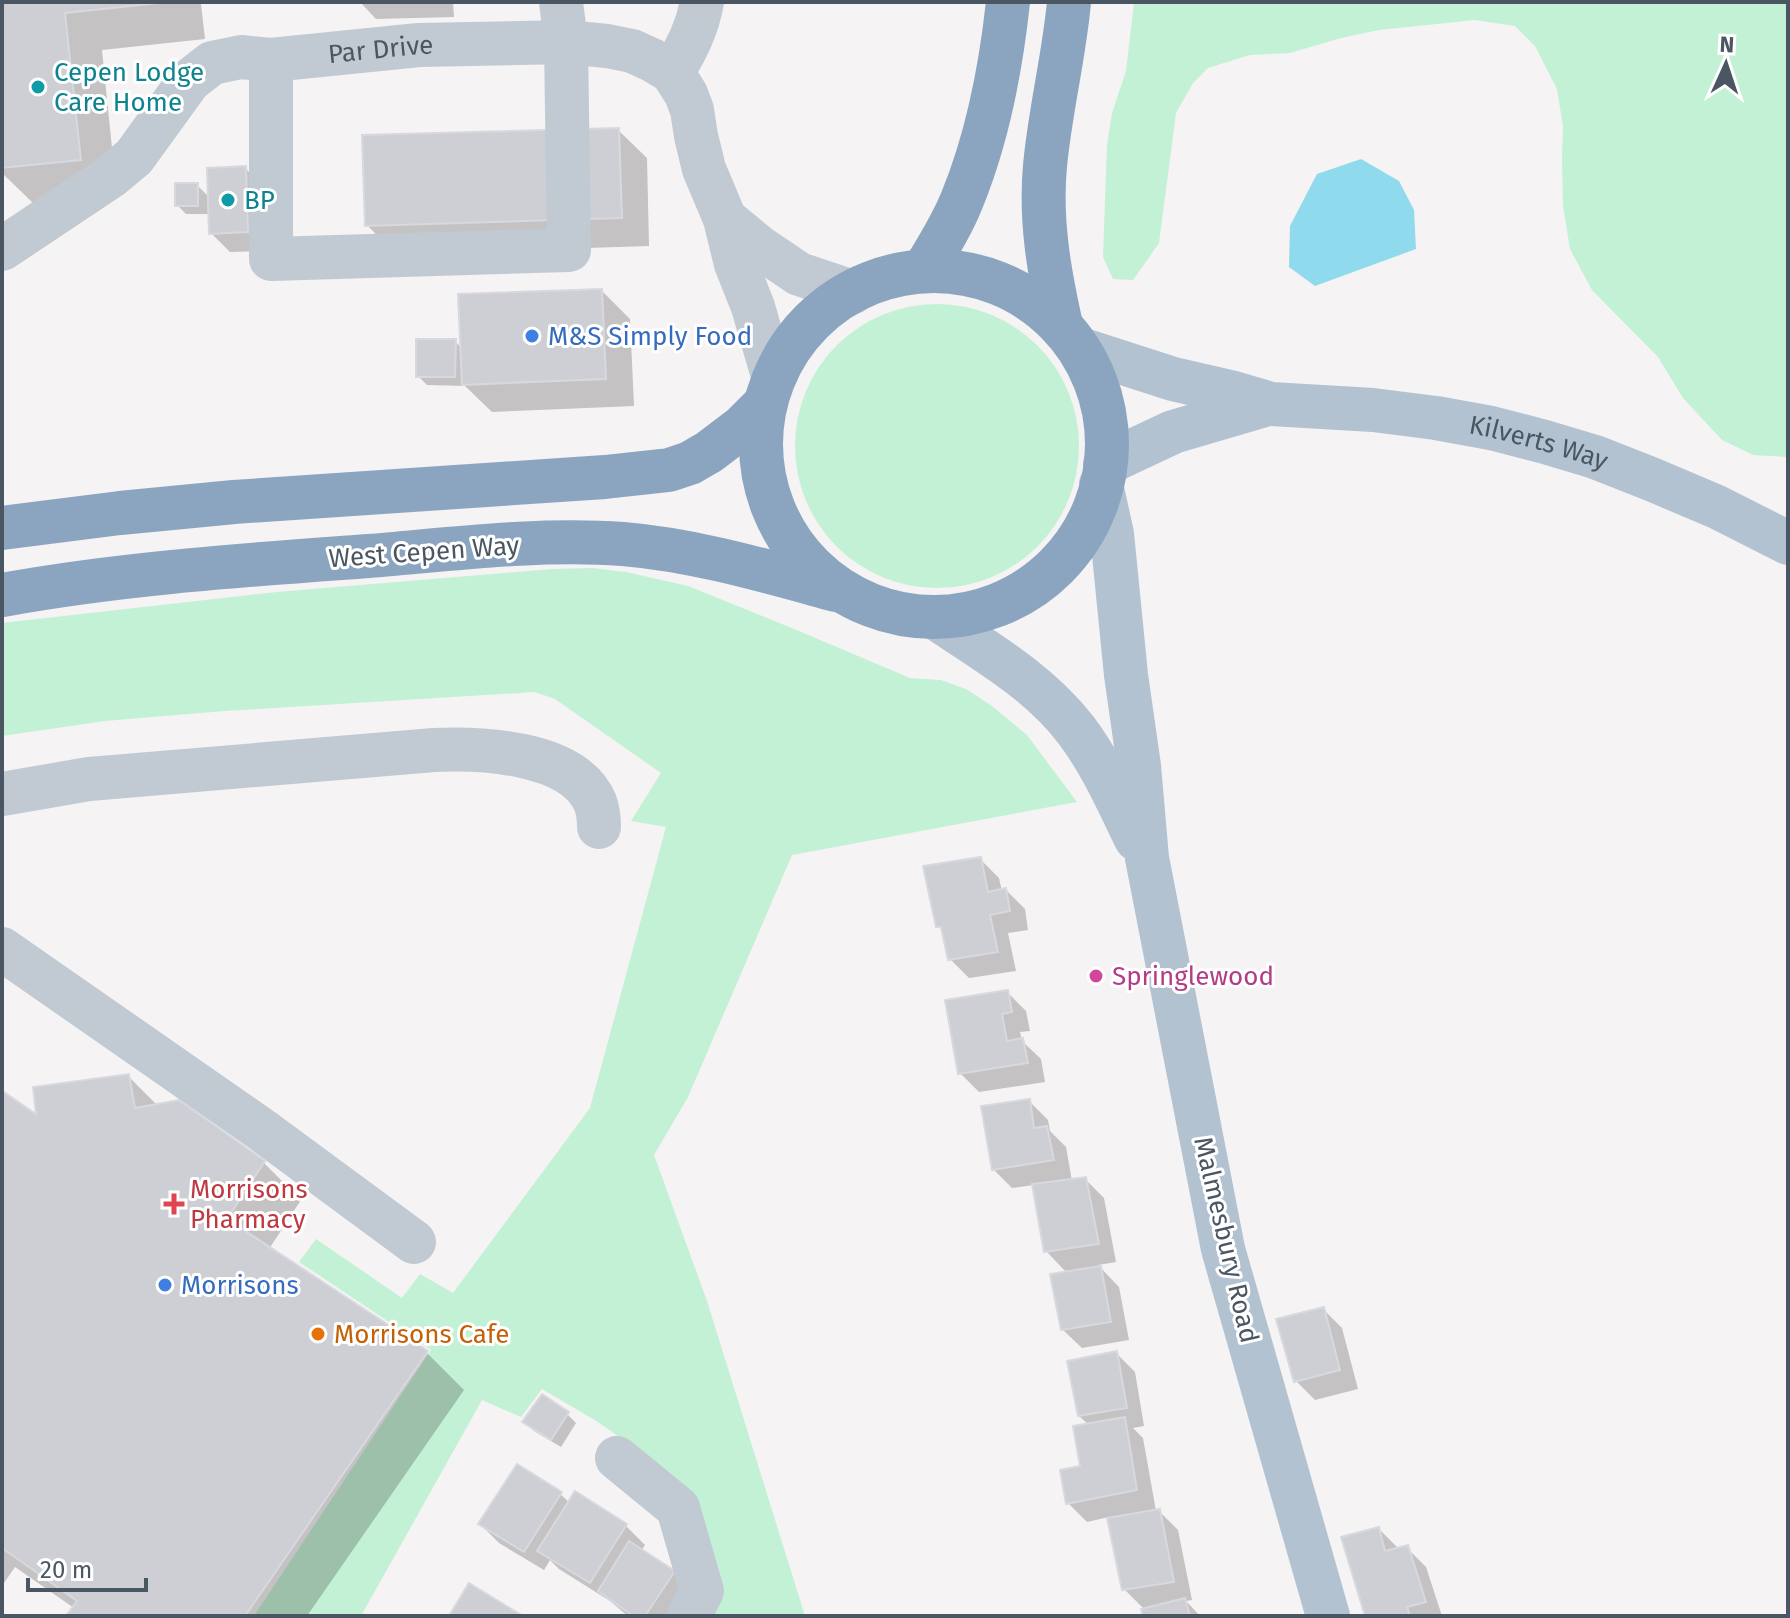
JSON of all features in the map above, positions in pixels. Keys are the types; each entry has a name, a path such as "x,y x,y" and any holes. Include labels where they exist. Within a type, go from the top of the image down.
{"highway":[{"path":"924,270 949,229 981,145 1008,2"},
{"path":"1069,2 1045,168 1044,202 1048,268 1070,337"},
{"path":"2,528 234,502 669,470 709,452 742,427 769,390 797,336 821,314 853,292 881,280 924,270 976,277 1022,293 1070,337 1091,368 1102,396 1106,441 1096,506 1073,546 1039,581 1012,599 937,619 896,615 843,592 798,552 771,502 764,479 761,428 769,390"},
{"name":"West Cepen Way","path":"2,595 174,571 451,549 568,544 623,545 672,551 843,592"}],"main road":[{"name":"Kilverts Way","path":"1070,337 1148,372 1271,404 1397,413 1491,428 1545,442 1595,457 1664,484 1788,543"},
{"name":"Kilverts Way","path":"1103,474 1173,432 1271,404"},
{"name":"Malmesbury Road","path":"1103,474 1139,766 1147,858 1223,1249 1328,1616"},
{"name":"Malmesbury Road","path":"937,619 1031,683 1068,720 1098,763 1147,858"}],"lane":[{"path":"702,2 699,20 687,50 672,72 692,110 704,169 725,219 736,264 753,307 769,390"},
{"path":"271,60 271,259 569,250 563,22"},
{"name":"Par Drive","path":"2,249 110,177 134,157 189,81 212,63 241,57 271,60 419,45 563,22 607,46 632,51 672,72"},
{"path":"725,219 799,274 853,292"},
{"path":"2,794 104,778 472,749 529,756 568,774 580,782 594,799 599,827"},
{"path":"2,949 262,1130 414,1242"},
{"path":"617,1458 678,1508 702,1591 689,1616"}],"green space":[{"path":"1134,2 1788,2 1788,457 1753,455 1722,440 1683,398 1658,357 1592,290 1570,249 1563,206 1563,126 1557,89 1535,46 1515,26 1475,20 1379,30 1290,53 1250,55 1208,68 1193,83 1176,113 1159,243 1133,280 1113,279 1103,257 1107,145 1112,113 1126,71"},
{"path":"937,304 978,310 1004,321 1027,336 1047,356 1062,379 1073,405 1079,446 1073,487 1062,513 1047,536 1027,556 1004,571 978,582 937,588 896,582 870,571 847,556 827,536 812,513 801,487 795,446 801,405 812,379 827,356 847,336 870,321 896,310"},
{"path":"592,568 688,586 910,678 941,680 966,689 1027,735 1077,802 792,855 688,1097 654,1155 707,1301 805,1616 705,1616 664,1469 598,1422 542,1389 521,1417 482,1400 361,1616 254,1616 431,1350 299,1262 316,1239 402,1298 420,1274 453,1293 590,1108 666,827 631,821 661,773 555,699 535,692 225,711 105,721 2,736 2,623 277,592"}],"water":[{"path":"1361,159 1399,181 1414,210 1416,249 1315,286 1289,267 1290,226 1317,174"}],"building":[{"name":"Cepen Lodge Care Home","path":"2,2 169,2 65,13 81,160 2,168"},
{"path":"619,128 622,218 365,226 362,135"},
{"name":"BP","path":"246,166 248,232 209,234 207,168"},
{"path":"175,183 198,183 198,206 175,206"},
{"name":"M&S Simply Food","path":"602,289 606,379 462,385 458,294"},
{"path":"416,339 456,339 455,377 416,377"},
{"path":"981,857 988,892 1006,888 1010,911 990,915 998,952 948,960 941,927 936,927 923,866"},
{"path":"1008,990 1012,1012 1002,1014 1007,1041 1023,1038 1028,1063 958,1074 945,1000"},
{"name":"Morrisons","path":"129,1074 135,1108 179,1100 265,1161 227,1219 428,1351 245,1616 66,1616 77,1601 2,1548 2,1091 36,1114 33,1087"},
{"path":"1030,1099 1034,1128 1047,1126 1054,1160 992,1170 981,1106"},
{"path":"1086,1177 1099,1244 1044,1252 1032,1184"},
{"path":"1101,1266 1111,1322 1061,1330 1050,1274"},
{"path":"1324,1307 1340,1370 1294,1382 1276,1319"},
{"path":"1117,1351 1127,1408 1078,1416 1067,1361"},
{"path":"542,1394 569,1412 551,1440 522,1422"},
{"path":"1125,1417 1137,1490 1066,1504 1060,1470 1080,1466 1073,1426"},
{"path":"517,1464 562,1492 524,1552 478,1524"},
{"path":"575,1491 627,1524 590,1583 537,1551"},
{"path":"1160,1509 1174,1582 1122,1590 1107,1518"},
{"path":"1379,1527 1385,1551 1408,1545 1426,1602 1407,1607 1410,1616 1365,1616 1341,1537"},
{"path":"629,1541 675,1571 645,1616 633,1616 598,1591"},
{"path":"469,1583 523,1616 449,1616"},
{"path":"1185,1598 1190,1616 1143,1616 1141,1609"}],"place":[{"name":"Cepen Lodge Care Home","path":"38,87"},
{"name":"BP","path":"228,200"},
{"name":"M&S Simply Food","path":"532,336"},
{"name":"Springlewood","path":"1096,976"},
{"name":"Morrisons Pharmacy","path":"174,1204"},
{"name":"Morrisons","path":"165,1285"},
{"name":"Morrisons Cafe","path":"318,1334"}]}
